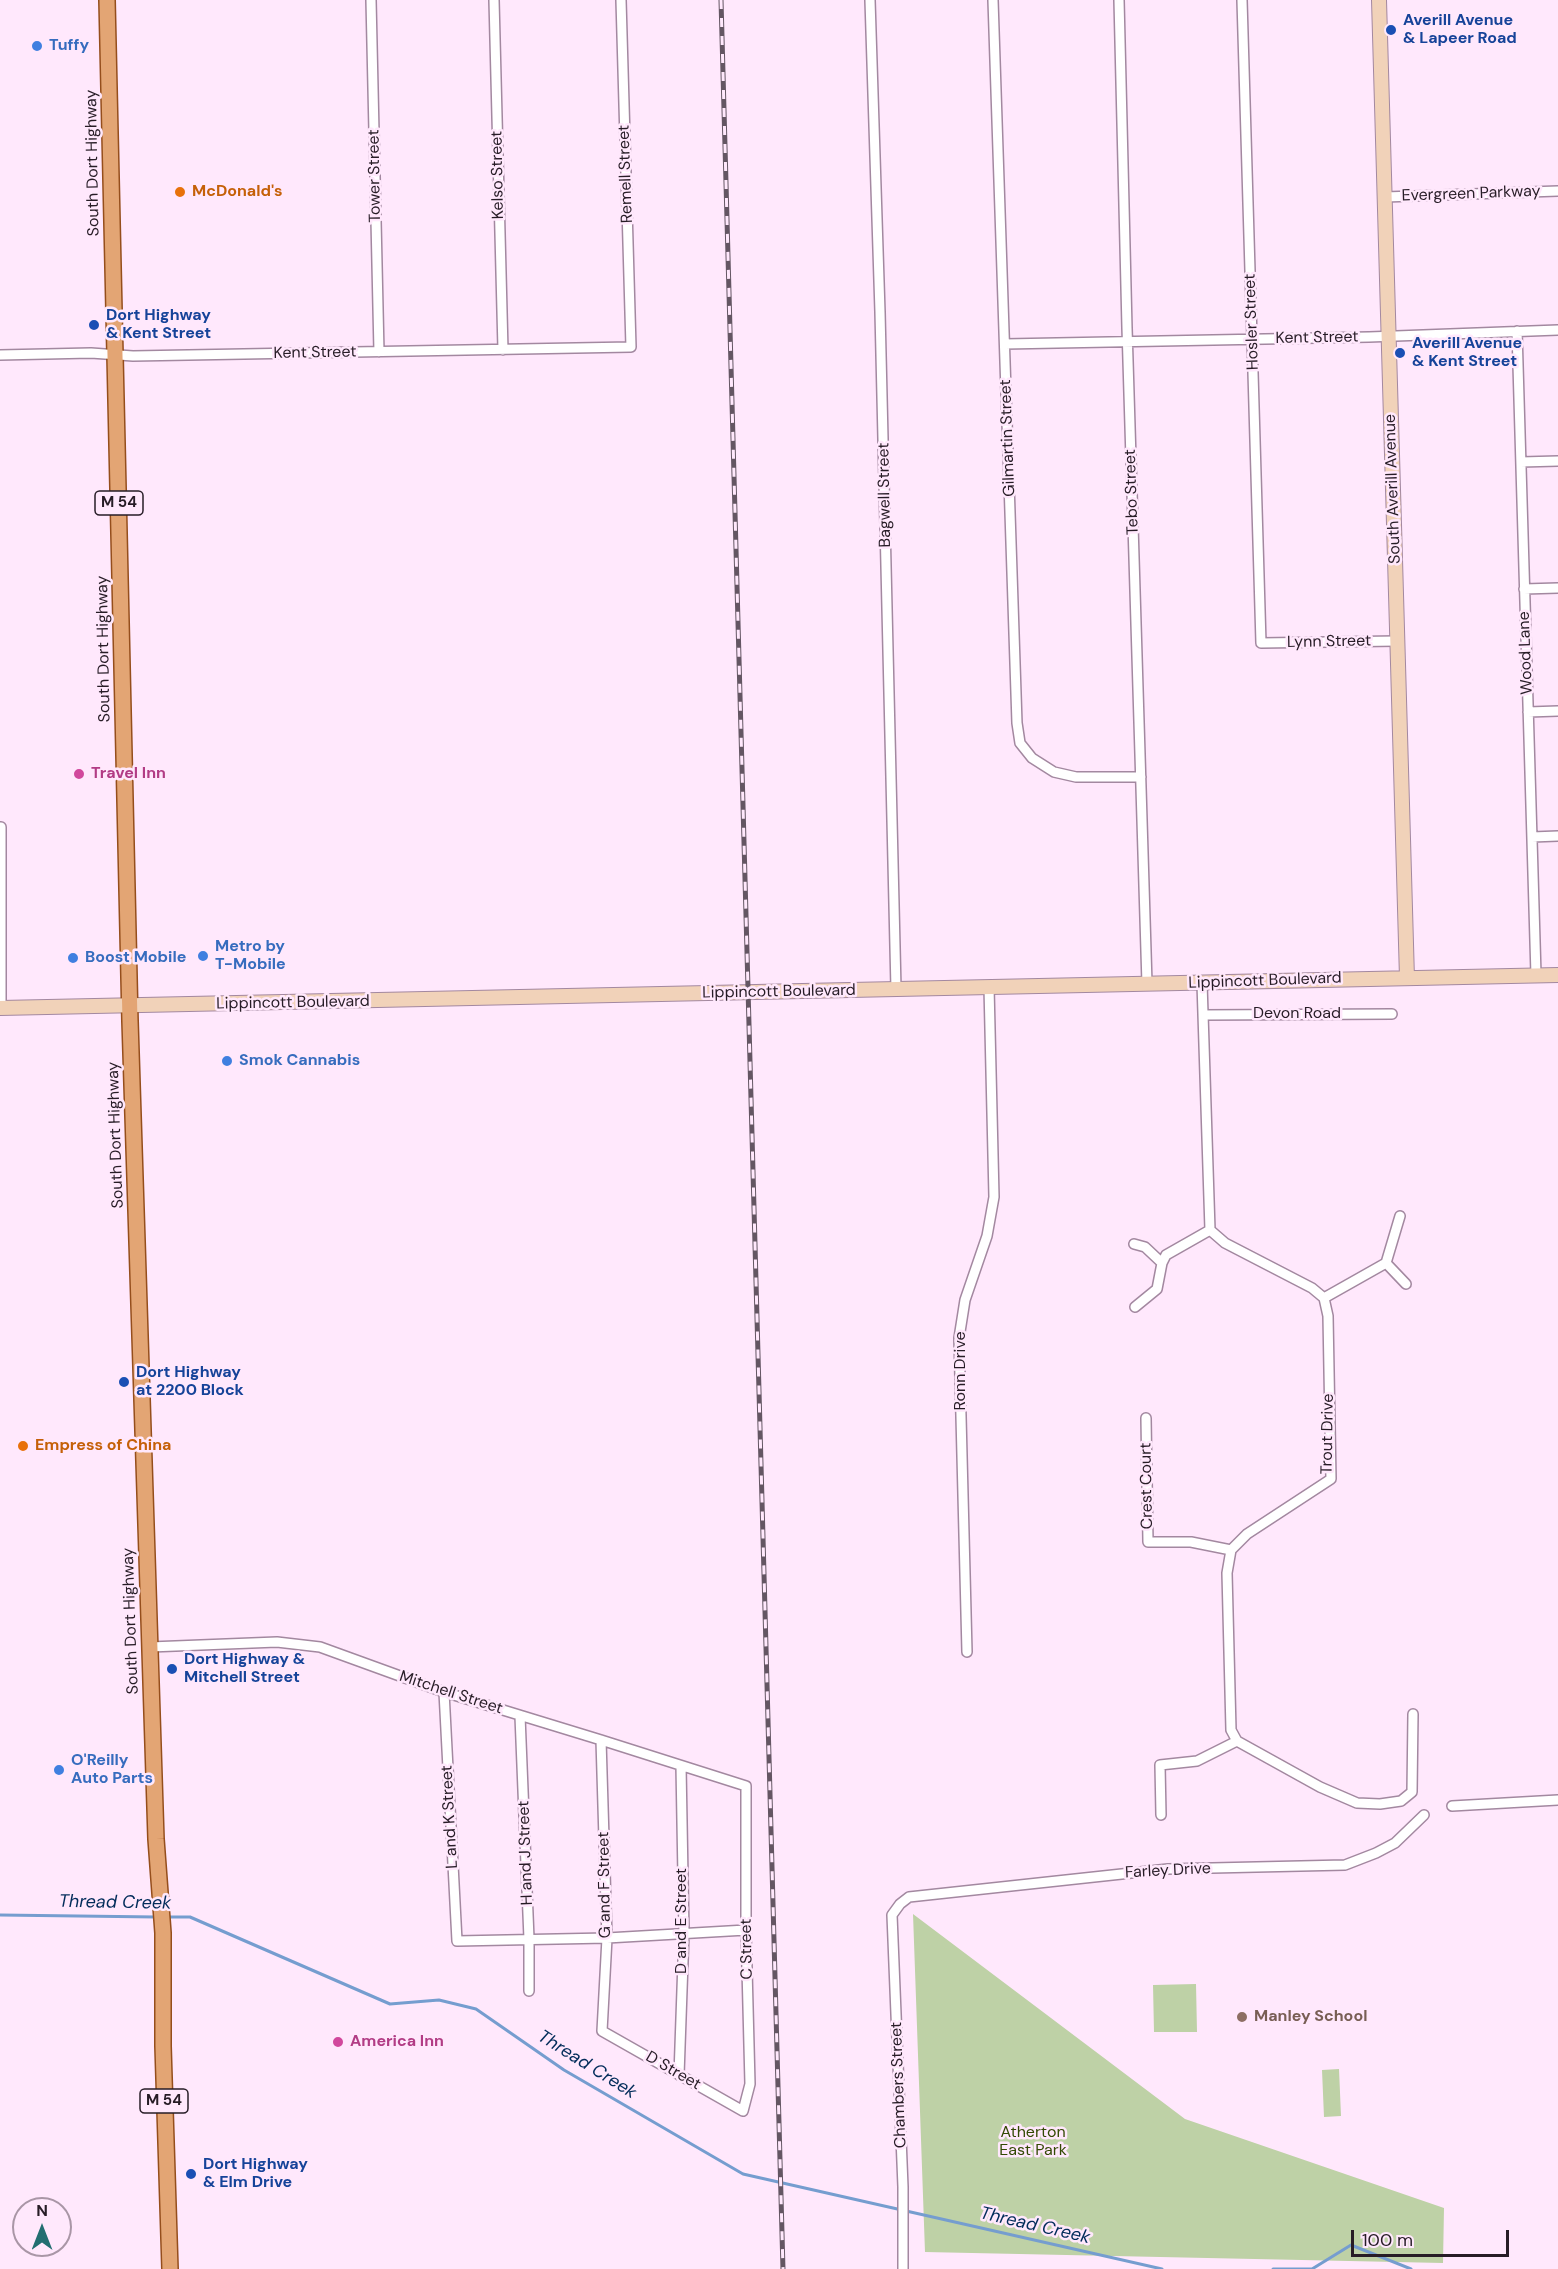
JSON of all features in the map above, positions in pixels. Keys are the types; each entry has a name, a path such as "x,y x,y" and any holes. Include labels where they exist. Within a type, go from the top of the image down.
{"main road":[{"name":"South Dort Highway","path":"107,0 130,1005 156,1839 163,1933 163,2046 170,2269"}],"street":[{"name":"Tower Street","path":"371,0 379,352"},
{"name":"Kelso Street","path":"494,0 503,350"},
{"name":"Remell Street","path":"621,0 631,347"},
{"name":"Bagwell Street","path":"870,0 881,323 896,990"},
{"name":"Gilmartin Street","path":"993,0 1017,723 1020,743 1032,758 1054,772 1076,777 1141,777"},
{"name":"Tebo Street","path":"1119,0 1147,984"},
{"name":"Hosler Street","path":"1242,0 1261,643"},
{"name":"South Averill Avenue","path":"1379,0 1407,978"},
{"name":"Evergreen Parkway","path":"1384,196 1558,191"},
{"name":"Kent Street","path":"1005,344 1558,330"},
{"name":"Wood Lane","path":"1516,332 1536,975"},
{"name":"Kent Street","path":"0,355 91,353 115,356 631,347"},
{"path":"1521,462 1558,461"},
{"path":"1524,589 1558,588"},
{"name":"Lynn Street","path":"1261,643 1397,641"},
{"path":"1528,712 1558,711"},
{"path":"0,1008 1,827"},
{"path":"1532,837 1558,836"},
{"name":"Lippincott Boulevard","path":"0,1008 1558,975"},
{"path":"1202,983 1210,1230 1225,1244 1312,1288 1324,1298 1386,1263 1400,1216"},
{"name":"Ronn Drive","path":"967,1652 959,1338 965,1300 987,1236 994,1197 989,987"},
{"name":"Devon Road","path":"1203,1015 1392,1014"},
{"path":"1134,1307 1157,1289 1164,1259 1210,1230"},
{"path":"1134,1244 1145,1247 1164,1259"},
{"path":"1386,1263 1406,1284"},
{"name":"Trout Drive","path":"1231,1550 1247,1534 1330,1479 1328,1316 1324,1298"},
{"name":"Crest Court","path":"1146,1418 1148,1542 1191,1542 1231,1550"},
{"path":"1231,1550 1227,1573 1231,1730 1237,1741 1320,1787 1356,1803 1380,1804 1401,1801 1412,1792 1413,1714"},
{"name":"Mitchell Street","path":"150,1647 277,1642 320,1647 444,1692 746,1786"},
{"name":"L and K Street","path":"444,1692 457,1941 529,1939"},
{"name":"H and J Street","path":"520,1716 529,1991"},
{"name":"G and F Street","path":"601,1740 607,1938 602,2031"},
{"path":"1161,1815 1160,1765 1197,1761 1237,1741"},
{"name":"D and E Street","path":"680,2075 684,1933 681,1766"},
{"name":"C Street","path":"743,2111 750,2084 746,1930 746,1786"},
{"path":"1452,1806 1558,1800"},
{"name":"Farley Drive","path":"900,1904 909,1897 1168,1869 1345,1865 1395,1844 1424,1815"},
{"name":"Chambers Street","path":"900,1904 892,1915 903,2187 903,2269"},
{"path":"529,1939 607,1938 746,1930"},
{"name":"D Street","path":"602,2031 743,2111"}],"green space":[{"name":"Atherton East Park","path":"913,1914 1185,2119 1444,2208 1443,2263 925,2252"},
{"path":"1196,1984 1197,2032 1154,2032 1153,1985"},
{"path":"1339,2069 1341,2116 1324,2117 1322,2070"}],"waterway":[{"name":"Thread Creek","path":"0,1915 156,1917"},
{"name":"Thread Creek","path":"166,1917 190,1917 390,2004 439,2000 476,2009 564,2070 743,2174 1162,2269"},
{"name":"Thread Creek","path":"1273,2269 1312,2269 1351,2245 1411,2269"}],"railway":[{"path":"721,0 783,2269"}],"place":[{"name":"Averill Avenue & Lapeer Road","path":"1391,30"},
{"name":"Tuffy","path":"37,46"},
{"name":"McDonald's","path":"180,192"},
{"name":"Dort Highway & Kent Street","path":"94,325"},
{"name":"Averill Avenue & Kent Street","path":"1400,353"},
{"name":"Travel Inn","path":"79,774"},
{"name":"Metro by T-Mobile","path":"203,956"},
{"name":"Boost Mobile","path":"73,958"},
{"name":"Smok Cannabis","path":"227,1061"},
{"name":"Dort Highway at 2200 Block","path":"124,1382"},
{"name":"Empress of China","path":"23,1446"},
{"name":"Dort Highway & Mitchell Street","path":"172,1669"},
{"name":"O'Reilly Auto Parts","path":"59,1770"},
{"name":"Manley School","path":"1242,2017"},
{"name":"America Inn","path":"338,2042"},
{"name":"Dort Highway & Elm Drive","path":"191,2174"}]}
